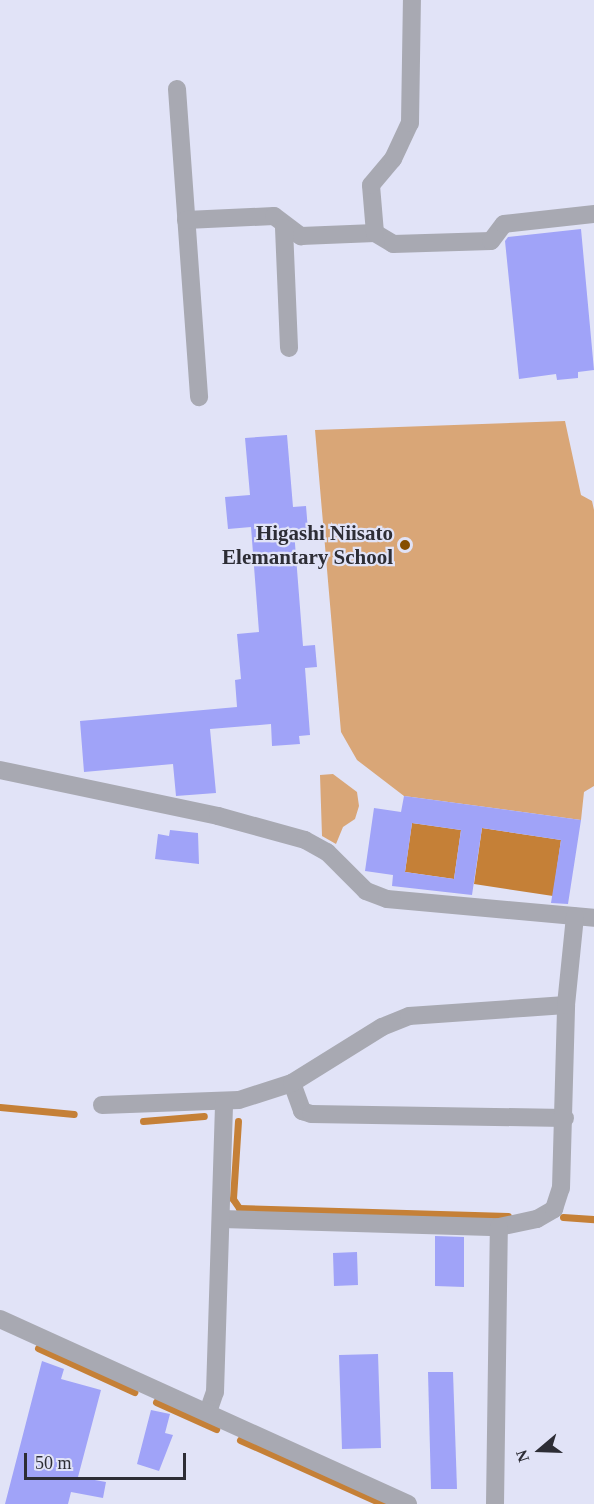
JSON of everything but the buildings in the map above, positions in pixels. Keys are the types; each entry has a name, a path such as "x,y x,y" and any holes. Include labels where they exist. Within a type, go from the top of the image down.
{"street":[{"path":"375,233 371,185 393,159 410,123 412,0"},
{"path":"177,88 199,397"},
{"path":"284,228 301,236 375,233 393,244 491,241 504,224 594,214"},
{"path":"186,220 263,215 281,220 284,228 289,348"},
{"path":"0,770 218,816 305,840 327,852 352,881 387,899 594,918"},
{"path":"222,1219 499,1227 537,1219 560,1203 566,1005 575,916"},
{"path":"102,1105 224,1103 292,1083 382,1027 409,1016 566,1005"},
{"path":"292,1083 302,1111 311,1114 564,1118"},
{"path":"208,1412 215,1392 224,1103"},
{"path":"495,1504 499,1227"},
{"path":"0,1319 408,1504"}],"shaded area":[{"path":"565,421 581,495 592,501 594,510 594,786 584,792 581,820 404,796 357,760 341,732 315,430"},
{"path":"333,774 357,792 359,806 355,819 343,827 336,844 322,836 320,775"},
{"path":"412,823 461,830 454,879 405,872"},
{"path":"482,828 561,840 553,896 474,884"}],"waterway":[{"path":"0,1107 74,1114"},
{"path":"143,1121 204,1116"},
{"path":"238,1121 233,1199 239,1208 508,1216"},
{"path":"563,1217 594,1219"},
{"path":"38,1348 134,1392"},
{"path":"156,1402 216,1429"},
{"path":"240,1440 383,1504"}],"place":[{"name":"Higashi Niisato Elemantary School","path":"405,545"}]}
